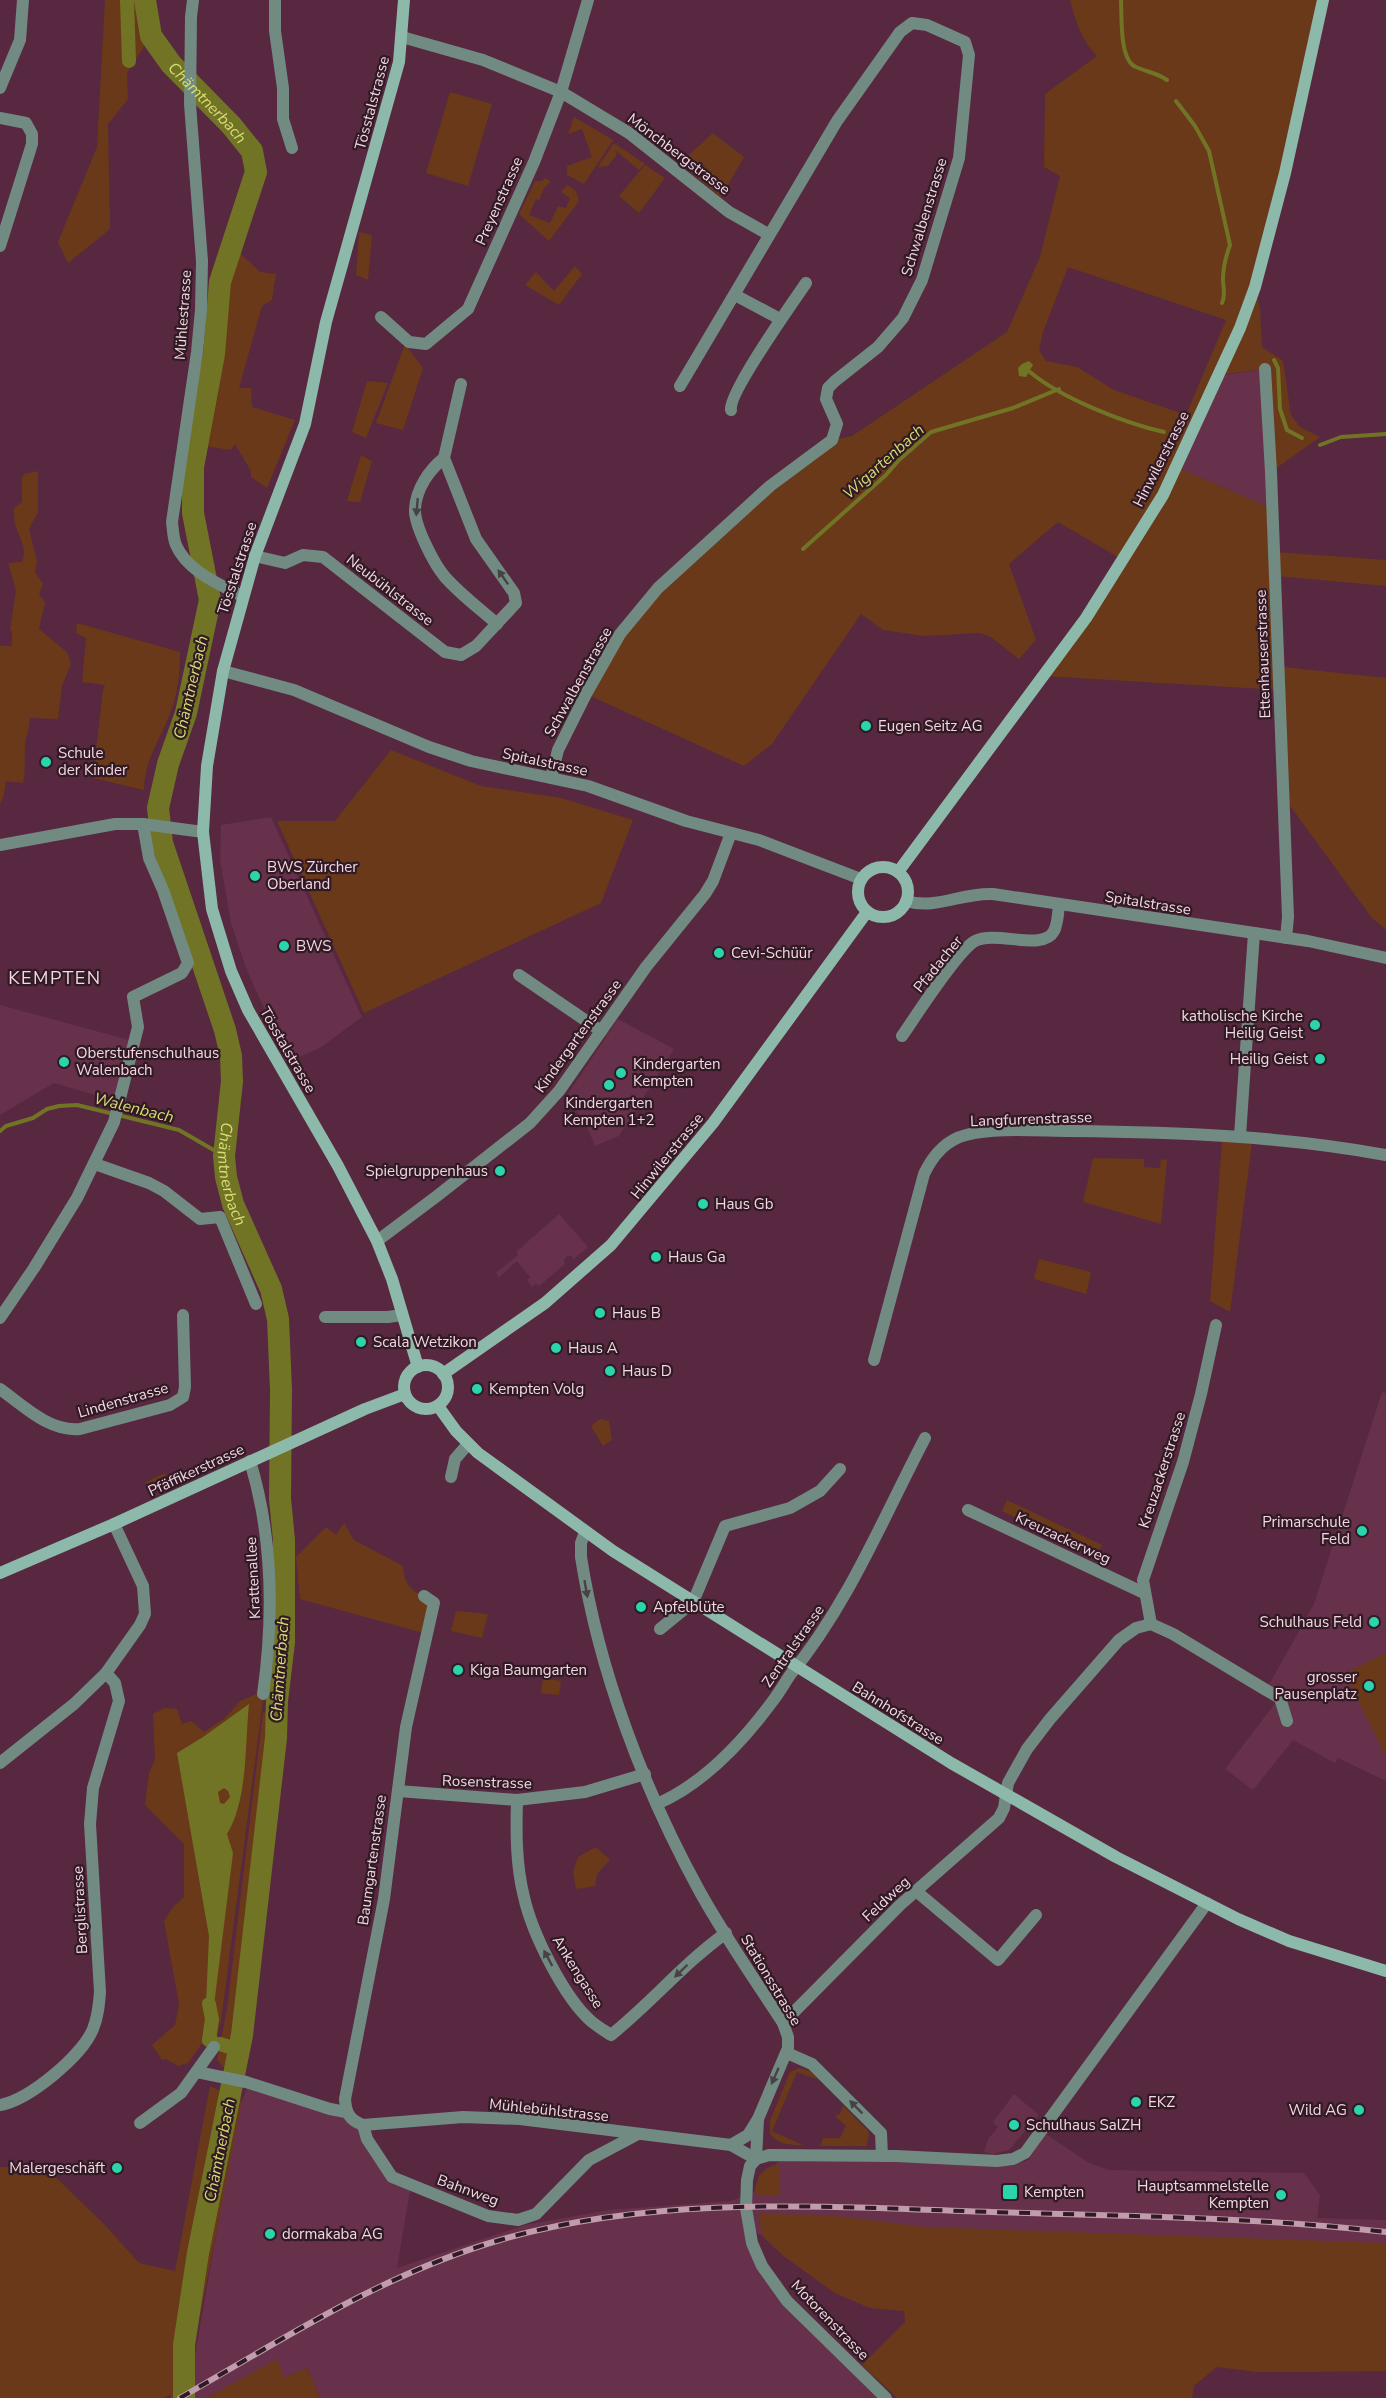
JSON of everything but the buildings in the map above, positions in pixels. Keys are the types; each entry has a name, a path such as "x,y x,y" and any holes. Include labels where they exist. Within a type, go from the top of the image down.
{"main road":[{"name":"Tösstalstrasse","path":"404,0 399,62 326,322 304,424 255,556 242,596 223,671 206,775 203,832 212,909 231,970 248,1010 338,1166 377,1240 418,1367"},
{"name":"Hinwilerstrasse","path":"898,872 1086,618 1167,486 1240,328 1255,287 1284,173 1323,0"},
{"path":"878,867 898,872 907,885 906,902 903,907 892,915 879,917 867,912 858,900 858,885 865,873 878,867"},
{"name":"Hinwilerstrasse","path":"443,1374 545,1304 611,1245 713,1123 867,912"},
{"path":"432,1366 443,1374 448,1388 447,1395 438,1406 425,1410 412,1405 405,1394 405,1381 412,1370 432,1366"},
{"name":"Pfäffikerstrasse","path":"0,1573 405,1394"},
{"name":"Bahnhofstrasse","path":"438,1406 468,1444 585,1532 798,1668 1006,1796 1116,1857 1289,1941 1386,1971"}],"street":[{"path":"0,88 20,40 23,0"},
{"name":"Mühlestrasse","path":"193,0 191,126 202,261 201,310 172,522 174,543 190,565 217,584 242,596"},
{"path":"275,0 275,31 283,88 284,119 292,148"},
{"name":"Preyenstrasse","path":"381,317 410,342 426,344 468,309 534,162 561,92 588,0"},
{"name":"Schwalbenstrasse","path":"551,778 558,750 620,634 666,581 770,486 832,440 837,424 826,399 828,388 878,347 903,318 922,280 959,158 969,55 964,42 927,25 912,23 900,32 837,121 680,386"},
{"name":"Mönchbergstrasse","path":"402,37 483,60 561,92 629,133 729,212 768,234"},
{"path":"0,118 26,123 32,134 32,144 0,246"},
{"path":"731,410 730,404 742,381 780,319 806,284"},
{"path":"735,295 780,319"},
{"name":"Ettenhauserstrasse","path":"1264,369 1276,576 1288,917 1286,938"},
{"path":"461,384 444,458 425,477 414,511 434,561 445,577 496,624"},
{"name":"Neubühlstrasse","path":"255,556 285,563 303,555 323,556 446,652 461,655 476,646 516,603 514,593 476,539 444,458"},
{"name":"Spitalstrasse","path":"223,671 294,690 410,739 471,761 588,786 686,821 759,840 861,879"},
{"path":"0,1318 34,1268 95,1164 114,1122 138,1027 133,997 182,973 188,963 163,890 149,858 146,825"},
{"path":"0,845 95,827 146,825 203,832"},
{"name":"Kindergartenstrasse","path":"377,1240 530,1123 560,1091 646,967 705,894 713,881 731,833"},
{"name":"Spitalstrasse","path":"906,902 925,905 978,893 1286,938 1386,958"},
{"name":"Pfadacher","path":"902,1036 968,947 985,938 1035,941 1047,939 1055,930 1059,904"},
{"path":"1240,1136 1254,933"},
{"path":"519,975 601,1031"},
{"name":"Langfurrenstrasse","path":"874,1360 924,1174 934,1156 956,1138 977,1132 1150,1132 1240,1136 1386,1155"},
{"path":"95,1164 149,1183 164,1191 200,1220 220,1217 256,1304"},
{"name":"Lindenstrasse","path":"0,1389 48,1424 64,1430 80,1430 170,1405 183,1397 185,1387 183,1315"},
{"path":"325,1317 402,1315"},
{"name":"Kreuzackerstrasse","path":"1151,1624 1144,1593 1143,1580 1146,1566 1183,1462 1202,1394 1216,1325"},
{"name":"Zentralstrasse","path":"657,1804 673,1797 727,1754 772,1703 798,1668 831,1620 925,1438"},
{"path":"451,1477 455,1459 468,1444"},
{"name":"Krattenallee","path":"250,1461 267,1536 272,1611 263,1694"},
{"path":"660,1629 693,1602 725,1526 790,1508 820,1491 840,1469"},
{"name":"Kreuzackerweg","path":"968,1510 1144,1593"},
{"path":"0,1763 74,1704 106,1673 140,1625 145,1614 143,1586 114,1524"},
{"name":"Stationsstrasse","path":"585,1532 580,1543 587,1596 613,1694 657,1804 696,1884 783,2023 788,2037 787,2053"},
{"name":"Baumgartenstrasse","path":"346,2112 345,2099 384,1899 406,1727 434,1603 424,1596"},
{"path":"1006,1796 1008,1784 1027,1749 1050,1719 1119,1640 1136,1628 1151,1624 1173,1634 1280,1698 1287,1721"},
{"name":"Berglistrasse","path":"0,2105 8,2104 37,2087 78,2053 92,2031 99,2009 100,1992 90,1824 93,1788 119,1701 116,1683 106,1673"},
{"name":"Rosenstrasse","path":"398,1791 517,1800 585,1792 645,1774"},
{"name":"Feldweg","path":"783,2023 916,1891 999,1818 1006,1796"},
{"name":"Ankengasse","path":"517,1800 519,1863 524,1898 535,1931 549,1961 591,2022 612,2035 709,1945 726,1933"},
{"path":"916,1891 999,1959 1036,1915"},
{"path":"756,2159 770,2155 882,2156 997,2162 1013,2159 1025,2153 1207,1903"},
{"path":"140,2123 181,2093 214,2048"},
{"path":"787,2053 812,2064 881,2133 882,2156"},
{"name":"Motorenstrasse","path":"787,2053 758,2119 756,2159 749,2169 746,2208 752,2243 762,2266 787,2301 886,2398"},
{"path":"197,2072 245,2082 346,2112 352,2121 363,2125"},
{"name":"Mühlebühlstrasse","path":"363,2125 463,2117 520,2119 731,2145 756,2159"},
{"path":"731,2145 748,2135 758,2119"},
{"name":"Bahnweg","path":"363,2125 367,2139 392,2177 488,2216 518,2220 536,2214 589,2160 638,2134"}],"shaded area":[{"path":"105,0 145,0 151,36 127,73 128,99 108,124 110,229 68,263 58,242 97,147"},
{"path":"1070,0 1323,0 1255,287 1260,309 1262,347 1283,361 1291,415 1300,427 1320,437 1271,472 1264,369 1218,375 1176,467 1273,509 1275,552 1386,560 1386,586 1276,576 1279,690 1043,676 1123,560 1058,522 1009,564 1036,640 1019,659 991,637 980,633 924,636 883,630 861,614 772,744 744,766 586,694 658,588 832,440 852,436 1007,332 1040,257 1060,176 1044,167 1045,94 1097,56 1083,37","holes":["1068,267 1226,320 1186,415 1114,390 1077,367 1046,361 1039,350 1043,332"]},
{"path":"450,92 492,104 468,186 426,173"},
{"path":"574,117 613,140 584,184 567,175 567,166 592,157 582,129 568,134"},
{"path":"713,133 744,157 721,197 680,163"},
{"path":"614,143 645,164 639,170 615,150 617,154 608,166 598,167"},
{"path":"645,165 665,178 639,213 619,196"},
{"path":"545,178 551,182 544,188 539,200 536,199 529,215 550,223 558,206 566,208 570,198 561,192 567,185 576,191 579,201 549,241 519,214 535,181 542,181"},
{"path":"359,232 372,235 368,280 356,275"},
{"path":"237,250 260,272 276,274 272,300 262,306 239,388 251,388 252,407 295,420 267,488 251,477 251,471 235,444 231,450 191,444 208,323 212,271 227,271"},
{"path":"575,266 582,274 559,305 525,285 536,272 554,291"},
{"path":"405,344 423,368 403,430 376,423"},
{"path":"1029,361 1033,365 1026,377 1019,376 1018,368"},
{"path":"1265,369 1273,509 1176,467 1218,376"},
{"path":"367,381 388,383 366,438 352,432"},
{"path":"361,455 372,461 360,502 347,501"},
{"path":"38,471 38,512 29,529 37,562 35,572 43,584 39,595 45,602 39,629 67,652 71,664 62,686 58,719 30,718 25,744 23,783 6,781 0,804 0,646 12,646 12,631 10,630 16,590 8,563 22,562 24,556 15,523 14,508 22,502 22,477"},
{"path":"77,623 180,652 175,700 149,761 144,790 93,778 105,685 82,682 86,638 76,633"},
{"path":"1284,667 1386,678 1386,930 1372,918 1288,803"},
{"path":"391,750 481,786 561,798 633,820 601,903 364,1013 277,821 335,821"},
{"name":"BWS","path":"271,817 362,1017 320,1048 292,1060 246,968 231,923 220,860 221,825"},
{"name":"Oberstufenschulhaus Walenbach","path":"0,1005 133,1041 119,1102 54,1083 0,1115"},
{"name":"Kindergarten Kempten","path":"618,1019 674,1049 619,1136 595,1146 585,1122 566,1097"},
{"path":"1222,1141 1252,1143 1230,1312 1210,1301"},
{"path":"1093,1158 1144,1159 1144,1167 1160,1168 1161,1159 1167,1160 1161,1224 1083,1202"},
{"path":"559,1214 588,1247 573,1260 572,1256 567,1256 564,1260 565,1264 539,1286 536,1284 532,1287 527,1280 530,1277 517,1261 499,1277 496,1273 518,1255 516,1252"},
{"path":"1039,1259 1091,1272 1086,1294 1034,1279"},
{"name":"Primarschule Feld","path":"1382,1392 1386,1393 1386,1781 1338,1758 1335,1763 1293,1740 1253,1790 1225,1769 1279,1698 1266,1690 1314,1604"},
{"path":"600,1419 609,1421 612,1440 603,1446 591,1426"},
{"path":"165,1473 168,1480 149,1489 146,1482"},
{"path":"1007,1500 1102,1545 1096,1556 1002,1511"},
{"path":"344,1523 354,1540 403,1566 406,1580 412,1589 434,1603 427,1634 300,1599 296,1557 326,1527 336,1535"},
{"path":"456,1611 488,1614 482,1638 451,1631"},
{"name":"grosser Pausenplatz","path":"1386,1653 1386,1754 1385,1755 1345,1673"},
{"path":"543,1678 561,1681 559,1695 541,1693"},
{"path":"259,1693 263,1700 221,2021 214,2047 203,2042 188,2063 178,2066 166,2059 162,2060 152,2045 175,2025 179,2004 164,1921 173,1907 184,1897 184,1844 145,1805 149,1773 155,1760 153,1714 165,1708 177,1709 182,1724 191,1721 204,1732 225,1718 240,1701"},
{"path":"277,1701 276,1738 242,2035 235,2069 223,2067 217,2060 227,2009 263,1713"},
{"path":"249,1704 242,1788 239,1805 227,1834 233,1853 214,2005 206,2003 209,1936 177,1753","holes":["224,1788 230,1797 224,1804 220,1803 218,1792"]},
{"path":"596,1847 610,1860 597,1874 595,1886 578,1889 573,1872 578,1857"},
{"path":"799,2068 810,2071 819,2080 797,2072 772,2131 803,2145 785,2144 770,2134 770,2121 790,2072"},
{"path":"249,2083 346,2112 392,2177 411,2185 397,2268 525,2225 608,2210 731,2201 760,2189 764,2174 783,2158 1012,2166 1028,2160 1046,2134 1089,2163 1109,2170 1304,2173 1320,2195 1317,2218 1386,2220 1386,2371 1256,2372 1194,2310 870,2308 835,2293 785,2257 760,2234 750,2232 762,2266 886,2398 320,2398 307,2368 284,2378 229,2386 206,2398 188,2398 186,2383 193,2366 228,2168 242,2101"},
{"path":"210,2086 242,2101 187,2383 188,2398 171,2398 170,2395 164,2398 0,2398 0,2167 46,2168 104,2224 139,2263 175,2271"},
{"name":"Schulhaus SalZH","path":"1014,2094 1039,2115 1009,2150 993,2154 984,2152 988,2139 998,2127 993,2122"},
{"path":"843,2105 869,2132 867,2146 820,2146 823,2138 840,2138 846,2126 835,2116 840,2114"},
{"path":"779,2164 779,2195 755,2193 761,2173"},
{"path":"758,2214 827,2215 925,2227 1386,2243 1386,2371 1256,2372 1217,2367 1194,2386 1192,2398 897,2398 862,2365 905,2322 904,2311 870,2308 835,2293 785,2257 763,2237"},
{"path":"277,2359 284,2378 307,2368 320,2398 206,2398"}],"waterway":[{"path":"127,0 129,61"},
{"name":"Chämtnerbach","path":"145,0 151,36 171,64 231,125 252,151 256,172 220,282 214,354 193,467 193,513 210,600 186,713 168,764 158,808 162,843 225,1030 231,1056 232,1081 224,1156 226,1177 233,1204 271,1289 278,1319 281,1390 280,1499 284,1540 284,1642 277,1701 276,1738 242,2035 198,2253 184,2345 184,2398"},
{"path":"1121,0 1122,37 1131,63 1167,80"},
{"path":"1176,101 1195,126 1209,151 1230,245 1224,270 1222,303"},
{"path":"1274,360 1278,368 1280,409 1287,430 1302,438"},
{"name":"Wigartenbach","path":"1030,372 1075,400 1164,432"},
{"name":"Wigartenbach","path":"803,549 931,432 1013,408 1059,389"},
{"path":"1320,445 1341,437 1386,434"},
{"name":"Walenbach","path":"0,1131 6,1126 33,1118 47,1109 77,1105 179,1130 224,1156"},
{"path":"209,2004 212,2019 209,2040 212,2041"},
{"path":"220,2044 239,2050"}],"railway":[{"path":"180,2398 336,2309 416,2270 500,2240 560,2225 621,2216 744,2207 869,2208 1238,2220 1386,2232"}],"place":[{"name":"Eugen Seitz AG","path":"866,726"},
{"name":"Schule der Kinder","path":"46,762"},
{"name":"BWS Zürcher Oberland","path":"255,876"},
{"name":"BWS","path":"284,946"},
{"name":"Cevi-Schüür","path":"719,953"},
{"name":"katholische Kirche Heilig Geist","path":"1315,1025"},
{"name":"Heilig Geist","path":"1320,1059"},
{"name":"Oberstufenschulhaus Walenbach","path":"64,1062"},
{"name":"Kindergarten Kempten","path":"621,1073"},
{"name":"Kindergarten Kempten 1+2","path":"609,1085"},
{"name":"Spielgruppenhaus","path":"500,1171"},
{"name":"Haus Gb","path":"703,1204"},
{"name":"Haus Ga","path":"656,1257"},
{"name":"Haus B","path":"600,1313"},
{"name":"Scala Wetzikon","path":"361,1342"},
{"name":"Haus A","path":"556,1348"},
{"name":"Haus D","path":"610,1371"},
{"name":"Kempten Volg","path":"477,1389"},
{"name":"Primarschule Feld","path":"1362,1531"},
{"name":"Apfelblüte","path":"641,1607"},
{"name":"Schulhaus Feld","path":"1374,1622"},
{"name":"Kiga Baumgarten","path":"458,1670"},
{"name":"grosser Pausenplatz","path":"1369,1686"},
{"name":"EKZ","path":"1136,2102"},
{"name":"Wild AG","path":"1359,2110"},
{"name":"Schulhaus SalZH","path":"1014,2125"},
{"name":"Malergeschäft","path":"117,2168"},
{"name":"Kempten","path":"1010,2192"},
{"name":"Hauptsammelstelle Kempten","path":"1281,2195"},
{"name":"dormakaba AG","path":"270,2234"}],"district":[{"name":"KEMPTEN","path":"55,978"}]}
